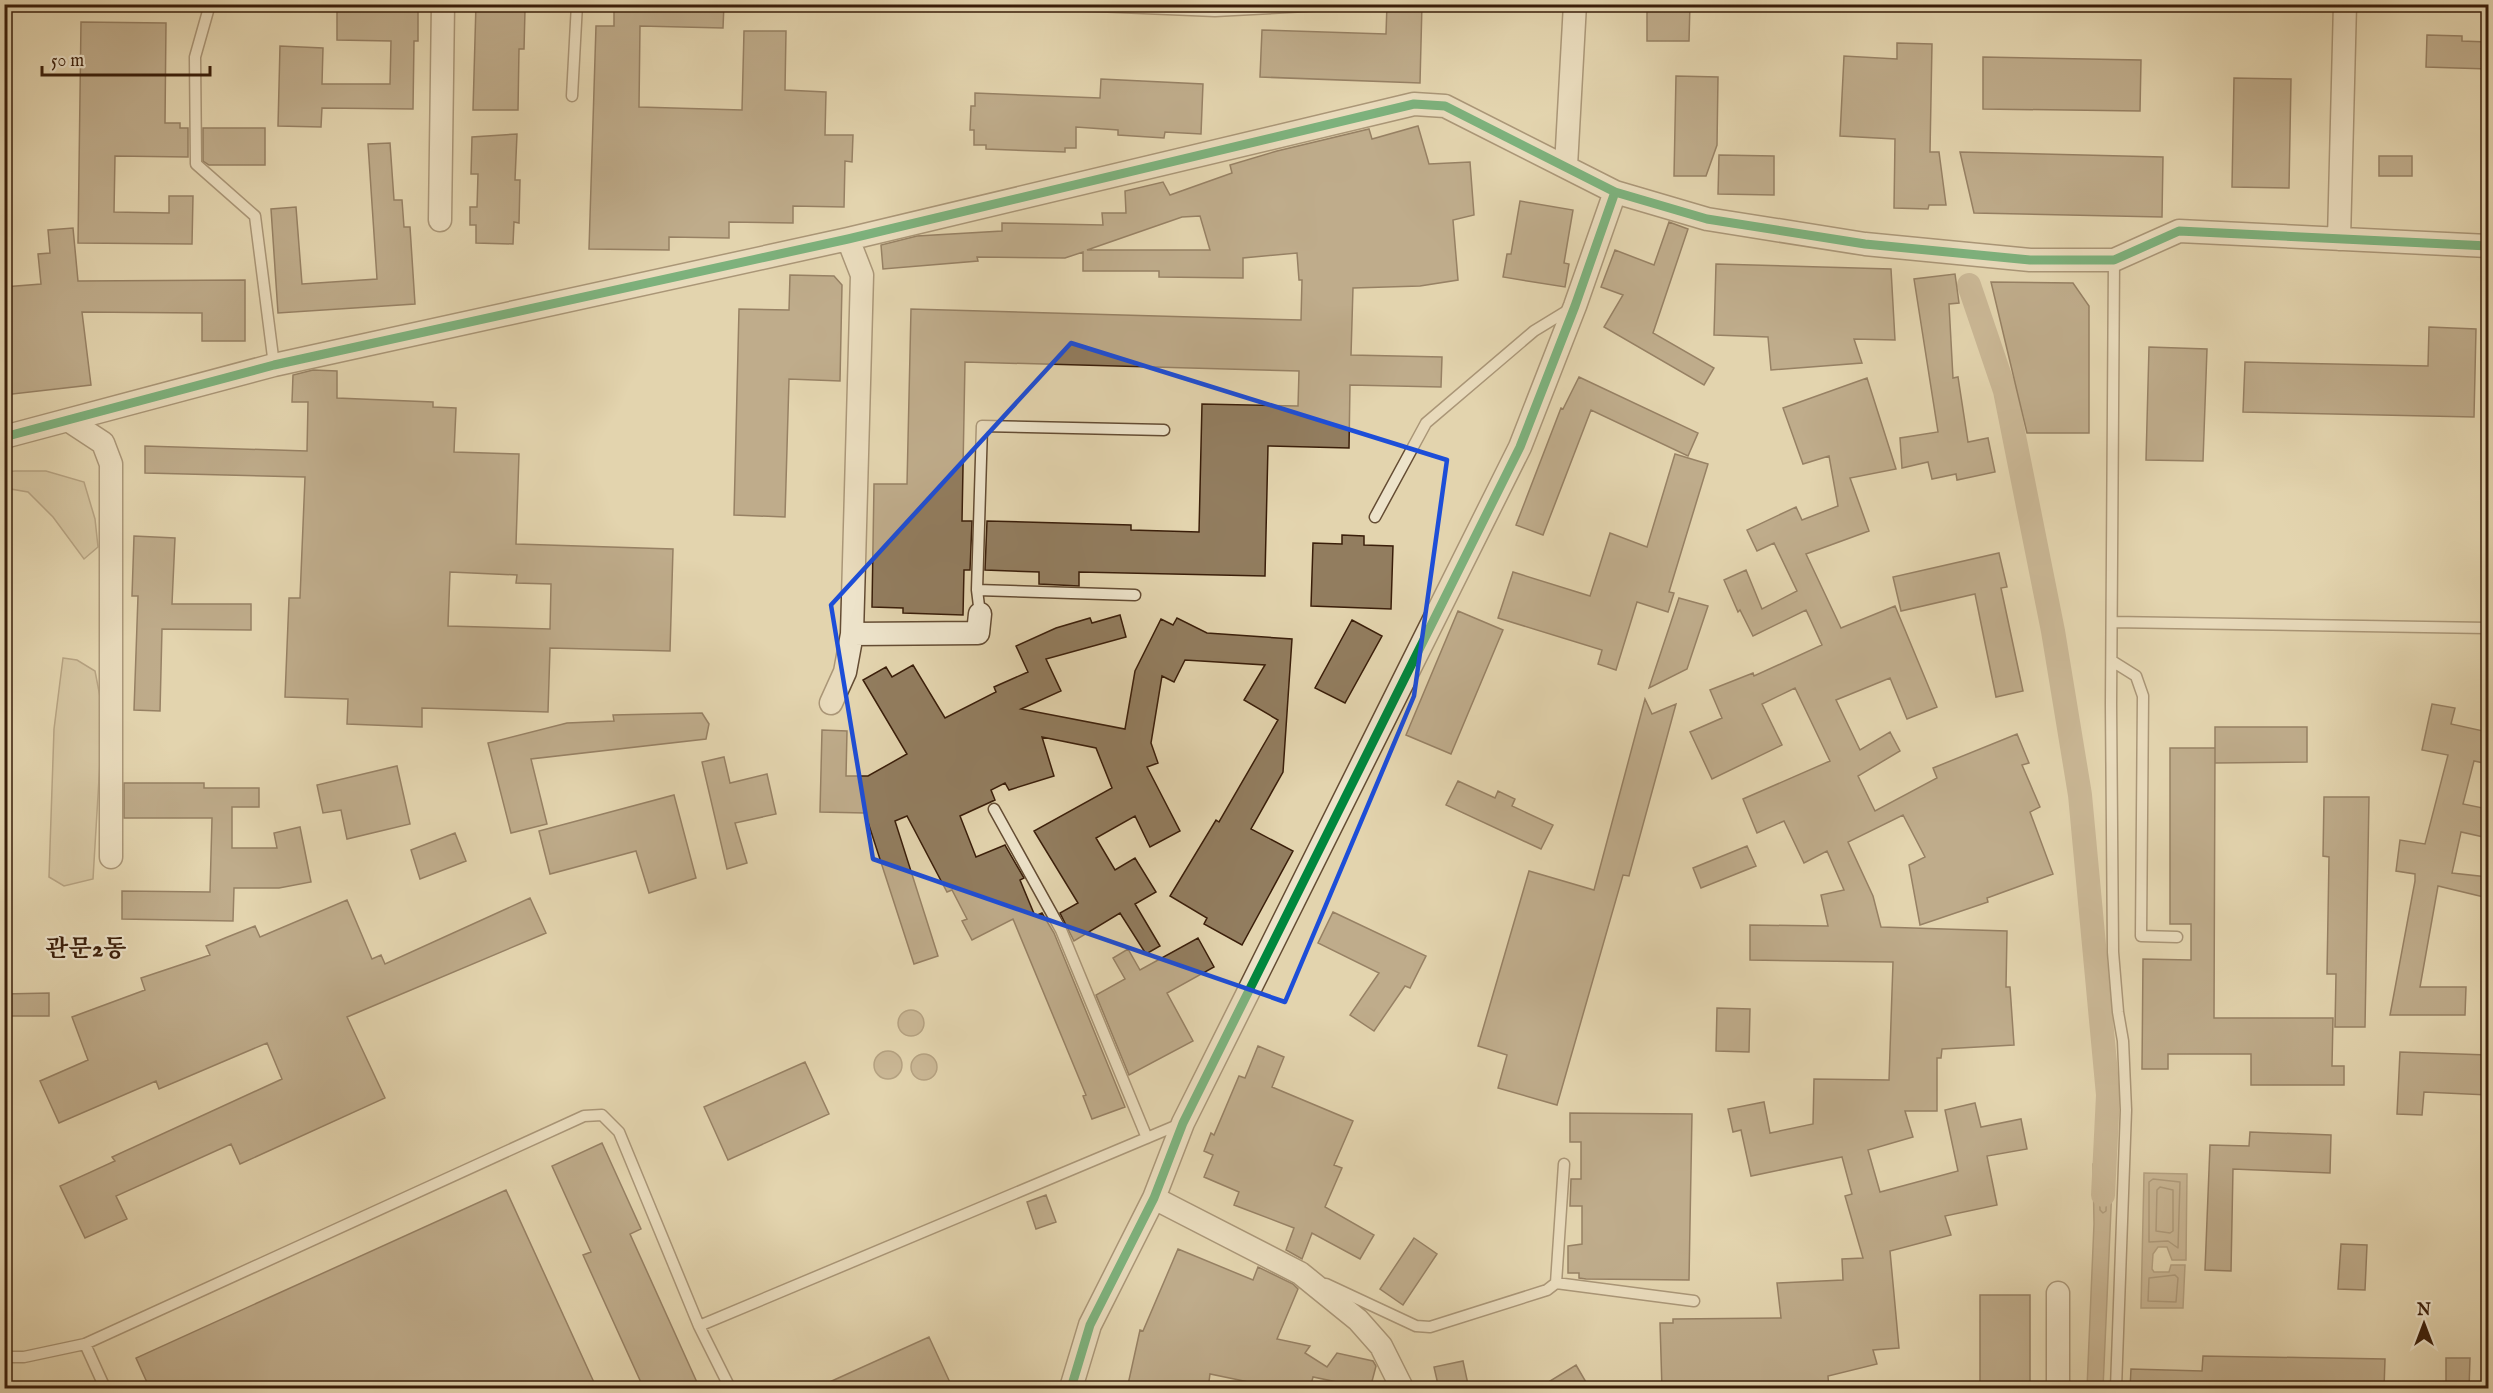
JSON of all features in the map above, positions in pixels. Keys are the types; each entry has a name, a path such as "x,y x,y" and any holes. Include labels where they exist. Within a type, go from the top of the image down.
{"street":[{"path":"440,220 443,4"},
{"path":"1566,166 1575,4"},
{"path":"2339,239 2345,4"},
{"path":"4,437 273,365 848,239 1414,104 1445,106 1510,141 1566,166 1615,192 1707,219 1865,244 2030,260 2114,260 2179,231 2488,246"},
{"path":"1071,1389 1090,1324 1154,1198 1182,1123 1520,447 1575,306 1615,192"},
{"path":"831,703 845,672 852,634 862,275 848,239"},
{"path":"68,420 103,443 111,464 111,856"},
{"path":"852,634 978,633 980,614"},
{"path":"1154,1198 1300,1273 1358,1320 1381,1346 1402,1389"},
{"path":"2058,1293 2058,1389"}],"lane":[{"path":"210,4 195,57 196,164 255,216 273,365"},
{"path":"572,96 577,4"},
{"path":"1048,4 1215,11 1343,4"},
{"path":"2114,260 2113,952 2123,1041 2126,1110 2116,1389"},
{"path":"1375,517 1426,423 1534,331 1575,306"},
{"path":"980,614 977,590 982,426 1164,430"},
{"path":"977,590 1135,595"},
{"path":"2112,622 2487,628"},
{"path":"2112,661 2136,676 2143,696 2141,936 2176,937"},
{"path":"994,809 1061,930 1147,1138"},
{"path":"4,1357 24,1357 85,1344 584,1116 602,1114 619,1132 699,1326 729,1389"},
{"path":"699,1326 1182,1123"},
{"path":"1556,1283 1564,1164"},
{"path":"1300,1273 1416,1326 1430,1327 1547,1290 1556,1283 1694,1301"},
{"path":"85,1344 105,1389"}],"highlighted area":[{"path":"1071,343 1447,460 1414,696 1285,1002 873,859 831,605"}],"shaded area":[{"path":"46,471 84,482 95,519 98,547 84,559 53,517 28,492 5,488 5,472"},
{"path":"63,658 77,660 95,671 103,712 93,879 64,886 49,877 54,729"}],"water":[{"path":"911,1010 920,1014 924,1023 920,1032 911,1036 902,1032 898,1023 902,1014"},
{"path":"888,1051 898,1055 902,1065 898,1075 888,1079 878,1075 874,1065 878,1055"},
{"path":"924,1054 933,1058 937,1067 933,1076 924,1080 915,1076 911,1067 915,1058"},
{"path":"2093,1164 2113,1164 2103,1388 2087,1388 2094,1224"},
{"path":"2144,1173 2187,1174 2186,1260 2172,1260 2167,1247 2158,1247 2153,1254 2152,1269 2154,1272 2169,1272 2171,1265 2185,1265 2183,1308 2141,1308"}],"building":[{"path":"476,4 520,4 520,10 525,10 524,49 519,49 518,110 473,110"},
{"path":"614,4 724,4 723,28 640,26 639,107 742,110 744,31 786,31 785,90 826,92 825,135 853,135 852,162 845,161 844,207 793,206 793,223 729,222 729,238 669,237 669,250 589,249 596,26 614,26"},
{"path":"1387,4 1422,4 1420,83 1260,77 1262,30 1386,34"},
{"path":"1647,4 1690,4 1689,41 1647,41"},
{"path":"337,6 418,7 418,41 414,41 413,109 322,108 321,127 278,126 280,46 323,48 322,84 390,84 391,41 337,40"},
{"path":"81,22 166,23 165,123 180,123 180,128 188,128 188,157 115,156 114,212 169,213 169,196 193,196 192,244 78,243"},
{"path":"2427,35 2462,36 2462,41 2488,42 2488,69 2426,67"},
{"path":"1897,43 1932,44 1930,152 1939,152 1946,205 1929,205 1928,209 1894,208 1895,139 1840,136 1844,56 1897,59"},
{"path":"1983,57 2141,60 2140,111 1983,109"},
{"path":"1676,76 1718,77 1717,145 1706,176 1674,176"},
{"path":"2234,78 2291,79 2289,188 2232,187"},
{"path":"1101,79 1203,84 1201,134 1165,132 1164,138 1118,135 1118,130 1076,127 1076,148 1065,148 1065,152 986,149 986,145 974,145 974,130 970,130 971,106 975,106 975,93 1100,98"},
{"path":"1418,126 1429,164 1470,162 1474,215 1453,220 1458,280 1420,286 1353,288 1351,355 1442,357 1441,387 1350,385 1349,448 1268,446 1265,576 1079,572 1079,586 1039,584 1039,572 985,570 987,521 1131,525 1131,530 1199,532 1202,404 1298,406 1299,371 965,362 962,521 972,521 970,570 964,570 963,615 903,613 903,608 872,607 874,484 907,484 911,309 1301,320 1302,280 1299,280 1297,253 1243,258 1243,278 1159,277 1159,271 1083,271 1083,252 1065,258 977,257 978,261 883,269 881,245 917,236 1002,231 1002,223 1103,225 1102,213 1126,213 1125,191 1163,182 1170,195 1232,173 1230,165 1277,151 1369,129 1372,139","holes":["1200,216 1210,250 1087,250 1182,217"]},
{"path":"203,128 265,128 265,165 209,165 203,161"},
{"path":"517,134 515,180 520,180 519,223 514,222 513,244 476,243 476,225 470,225 470,207 477,207 478,174 471,174 472,137"},
{"path":"390,143 394,200 402,200 404,227 410,227 415,304 278,313 271,209 296,207 302,284 377,279 368,144"},
{"path":"1960,152 2163,157 2162,217 1974,213"},
{"path":"1719,155 1774,156 1774,195 1718,194"},
{"path":"2379,156 2412,156 2412,176 2379,176"},
{"path":"1520,201 1573,210 1564,263 1569,264 1565,287 1503,277 1507,254 1511,254"},
{"path":"1669,222 1688,229 1653,333 1714,368 1704,385 1604,327 1623,295 1601,287 1615,250 1654,265"},
{"path":"73,228 78,281 245,280 245,341 202,341 202,313 82,312 91,385 4,395 4,287 41,284 38,254 50,253 48,230"},
{"path":"1716,264 1891,269 1895,340 1854,339 1862,363 1771,370 1768,337 1714,335"},
{"path":"1955,274 1959,303 1949,304 1953,378 1958,377 1968,442 1988,438 1995,472 1957,480 1956,474 1932,479 1928,462 1902,468 1900,438 1938,432 1914,279"},
{"path":"790,275 834,276 842,285 840,381 789,379 785,517 734,515 739,309 789,310"},
{"path":"1991,282 2073,283 2089,306 2089,433 2027,433"},
{"path":"2429,327 2476,329 2474,417 2243,412 2245,362 2428,366"},
{"path":"2149,347 2207,349 2203,461 2146,460"},
{"path":"313,370 337,371 337,398 433,402 433,407 456,408 454,452 519,454 516,544 673,549 670,651 550,648 548,712 422,708 422,727 347,724 348,699 285,697 289,598 300,598 305,477 145,473 145,446 307,451 308,402 292,402 293,375","holes":["450,572 517,575 516,583 551,584 550,629 448,626"]},
{"path":"1579,377 1698,433 1688,456 1591,410 1543,535 1516,525 1561,408 1563,409"},
{"path":"1867,378 1896,469 1850,478 1869,531 1806,554 1841,628 1895,606 1937,707 1907,719 1890,678 1836,700 1860,750 1890,732 1900,751 1858,776 1875,811 1937,778 1933,768 2017,734 2029,763 2022,765 2040,807 2030,812 2053,874 1987,898 1988,902 1920,925 1909,865 1925,857 1903,815 1848,842 1873,896 1881,927 2007,931 2006,987 2010,987 2014,1045 1942,1049 1941,1058 1937,1058 1937,1111 1905,1111 1913,1137 1868,1150 1880,1192 1958,1171 1945,1110 1975,1103 1981,1127 2021,1119 2027,1149 1987,1156 1997,1205 1945,1216 1951,1235 1890,1251 1899,1348 1873,1350 1877,1364 1828,1376 1829,1389 1662,1389 1660,1323 1673,1323 1673,1319 1781,1318 1777,1283 1843,1280 1842,1259 1863,1258 1845,1196 1852,1194 1842,1157 1751,1176 1741,1130 1733,1132 1728,1109 1764,1102 1770,1133 1813,1124 1814,1079 1889,1080 1893,962 1750,960 1750,925 1828,926 1821,895 1844,890 1827,851 1804,863 1784,821 1757,833 1743,799 1830,761 1795,688 1762,704 1782,745 1712,779 1690,732 1722,718 1710,690 1753,673 1754,676 1822,645 1806,610 1753,636 1740,610 1738,612 1724,580 1746,570 1762,609 1797,591 1774,543 1757,551 1747,530 1796,507 1802,520 1838,506 1829,456 1803,464 1783,408"},
{"path":"1675,454 1708,464 1669,592 1674,593 1668,612 1637,602 1616,670 1598,664 1602,650 1498,618 1513,572 1590,596 1610,533 1647,547"},
{"path":"1342,535 1364,536 1364,545 1393,546 1391,609 1311,606 1313,543 1342,544"},
{"path":"134,536 175,538 172,604 251,604 251,630 162,629 160,711 134,710 138,596 132,596"},
{"path":"1999,553 2007,587 2001,588 2023,691 1996,697 1975,594 1901,611 1893,577"},
{"path":"1679,598 1708,606 1687,669 1649,688"},
{"path":"1458,611 1503,630 1451,754 1406,735"},
{"path":"1120,615 1126,637 1046,659 1061,691 1021,709 1125,729 1135,671 1161,619 1173,625 1177,618 1207,633 1292,639 1283,772 1251,829 1293,851 1242,945 1204,924 1207,918 1170,896 1216,820 1219,822 1278,720 1244,700 1265,665 1185,660 1174,682 1162,676 1151,743 1158,763 1147,767 1180,831 1150,847 1135,816 1096,838 1115,870 1135,858 1156,892 1135,904 1160,946 1146,954 1120,913 1074,941 1060,913 1078,903 1034,831 1112,788 1096,748 1042,737 1054,776 1009,790 1005,783 991,790 995,800 960,816 976,857 1005,845 1024,878 1020,880 1035,916 1042,913 1054,933 1125,1107 1092,1119 1083,1096 1086,1095 1013,919 972,940 962,921 967,919 952,890 947,892 907,816 895,821 938,956 914,964 865,813 820,812 822,730 847,731 846,776 868,776 907,754 863,680 886,667 892,677 913,665 945,718 996,692 994,687 1028,672 1016,646 1056,628 1090,618 1092,623"},
{"path":"1352,620 1382,636 1345,703 1315,688"},
{"path":"1645,699 1652,714 1676,704 1629,876 1623,875 1557,1105 1498,1088 1507,1055 1478,1046 1529,871 1594,890"},
{"path":"2432,704 2455,708 2451,724 2488,732 2488,764 2474,761 2463,804 2488,809 2488,838 2461,832 2452,873 2488,877 2488,898 2438,886 2420,987 2466,987 2465,1015 2390,1015 2415,881 2415,874 2396,871 2400,840 2425,844 2448,755 2422,750"},
{"path":"702,713 709,724 706,739 531,759 547,824 511,833 488,743 567,723 614,721 613,715"},
{"path":"2215,727 2307,727 2307,762 2215,763"},
{"path":"2170,748 2215,748 2214,1018 2333,1018 2332,1066 2344,1066 2344,1085 2251,1085 2251,1054 2168,1054 2168,1069 2142,1069 2143,959 2191,960 2191,924 2170,924"},
{"path":"724,757 730,783 767,774 776,814 735,823 747,863 727,869 702,762"},
{"path":"397,766 410,824 347,839 341,810 323,813 317,785"},
{"path":"1458,781 1495,798 1498,791 1515,799 1512,806 1553,825 1541,849 1446,805"},
{"path":"124,783 204,783 204,788 259,788 259,807 232,807 232,848 277,848 274,833 300,827 311,882 279,888 234,888 233,921 122,919 122,891 210,892 212,818 124,818"},
{"path":"674,795 696,878 649,893 636,851 550,874 539,831"},
{"path":"2324,797 2369,797 2365,1027 2335,1027 2336,974 2327,974 2329,857 2323,856"},
{"path":"455,833 466,861 420,879 411,850"},
{"path":"1747,846 1756,866 1701,888 1693,868"},
{"path":"530,898 546,933 347,1017 385,1098 240,1164 231,1144 116,1196 127,1219 85,1238 60,1186 115,1161 112,1157 282,1079 267,1043 159,1089 156,1081 59,1123 40,1081 88,1060 72,1017 145,990 141,978 210,955 206,946 255,926 260,937 347,900 372,959 381,955 385,964"},
{"path":"1333,912 1426,956 1410,988 1405,986 1374,1031 1350,1015 1379,973 1318,943"},
{"path":"1198,938 1214,967 1167,993 1193,1041 1129,1075 1096,995 1125,979 1113,958 1128,949 1140,970"},
{"path":"49,993 49,1016 4,1016 4,994"},
{"path":"1717,1008 1750,1009 1749,1052 1716,1051"},
{"path":"1258,1046 1284,1057 1272,1087 1353,1121 1334,1165 1342,1168 1325,1207 1374,1235 1360,1259 1312,1233 1302,1259 1286,1250 1294,1228 1234,1205 1239,1192 1204,1177 1213,1155 1204,1151 1211,1133 1214,1135 1239,1076 1245,1078"},
{"path":"2400,1052 2488,1055 2488,1095 2424,1092 2422,1115 2397,1114"},
{"path":"805,1062 829,1114 728,1160 704,1107"},
{"path":"1570,1113 1692,1114 1689,1280 1586,1279 1579,1278 1579,1273 1568,1273 1568,1246 1582,1244 1582,1206 1570,1206 1571,1179 1581,1179 1581,1142 1570,1142"},
{"path":"2250,1132 2331,1135 2330,1173 2233,1169 2231,1271 2205,1270 2210,1145 2249,1146"},
{"path":"602,1143 641,1229 630,1234 700,1389 644,1389 583,1255 591,1252 552,1166"},
{"path":"506,1190 597,1389 150,1389 136,1358"},
{"path":"1046,1195 1056,1222 1036,1229 1027,1202"},
{"path":"1414,1238 1437,1254 1403,1305 1380,1289"},
{"path":"2341,1244 2367,1245 2365,1290 2338,1289"},
{"path":"1178,1249 1253,1280 1258,1267 1293,1284 1298,1289 1277,1339 1310,1346 1305,1353 1327,1367 1337,1353 1373,1361 1376,1366 1370,1389 1313,1377 1310,1389 1267,1389 1268,1386 1210,1374 1208,1389 1127,1389 1140,1330 1143,1331"},
{"path":"1980,1295 2030,1295 2030,1389 1980,1389"},
{"path":"929,1337 953,1389 814,1389"},
{"path":"2203,1356 2385,1359 2384,1389 2130,1389 2131,1369 2202,1371"},
{"path":"2446,1358 2470,1358 2469,1389 2446,1389"},
{"path":"1463,1361 1469,1389 1439,1389 1434,1367"},
{"path":"1576,1365 1590,1389 1537,1389"}],"waterway":[{"path":"1969,285 2005,391 2053,631 2080,795 2108,1095 2103,1195"}],"cycle path":[{"path":"4,437 274,365 848,239 1414,104 1445,106 1615,192 1707,219 1865,244 2030,260 2114,260 2179,231 2488,246"},
{"path":"1071,1388 1090,1325 1154,1198 1183,1123 1520,447 1575,306 1615,192"}],"district":[{"name":"관문2동","path":"86,949"}]}
